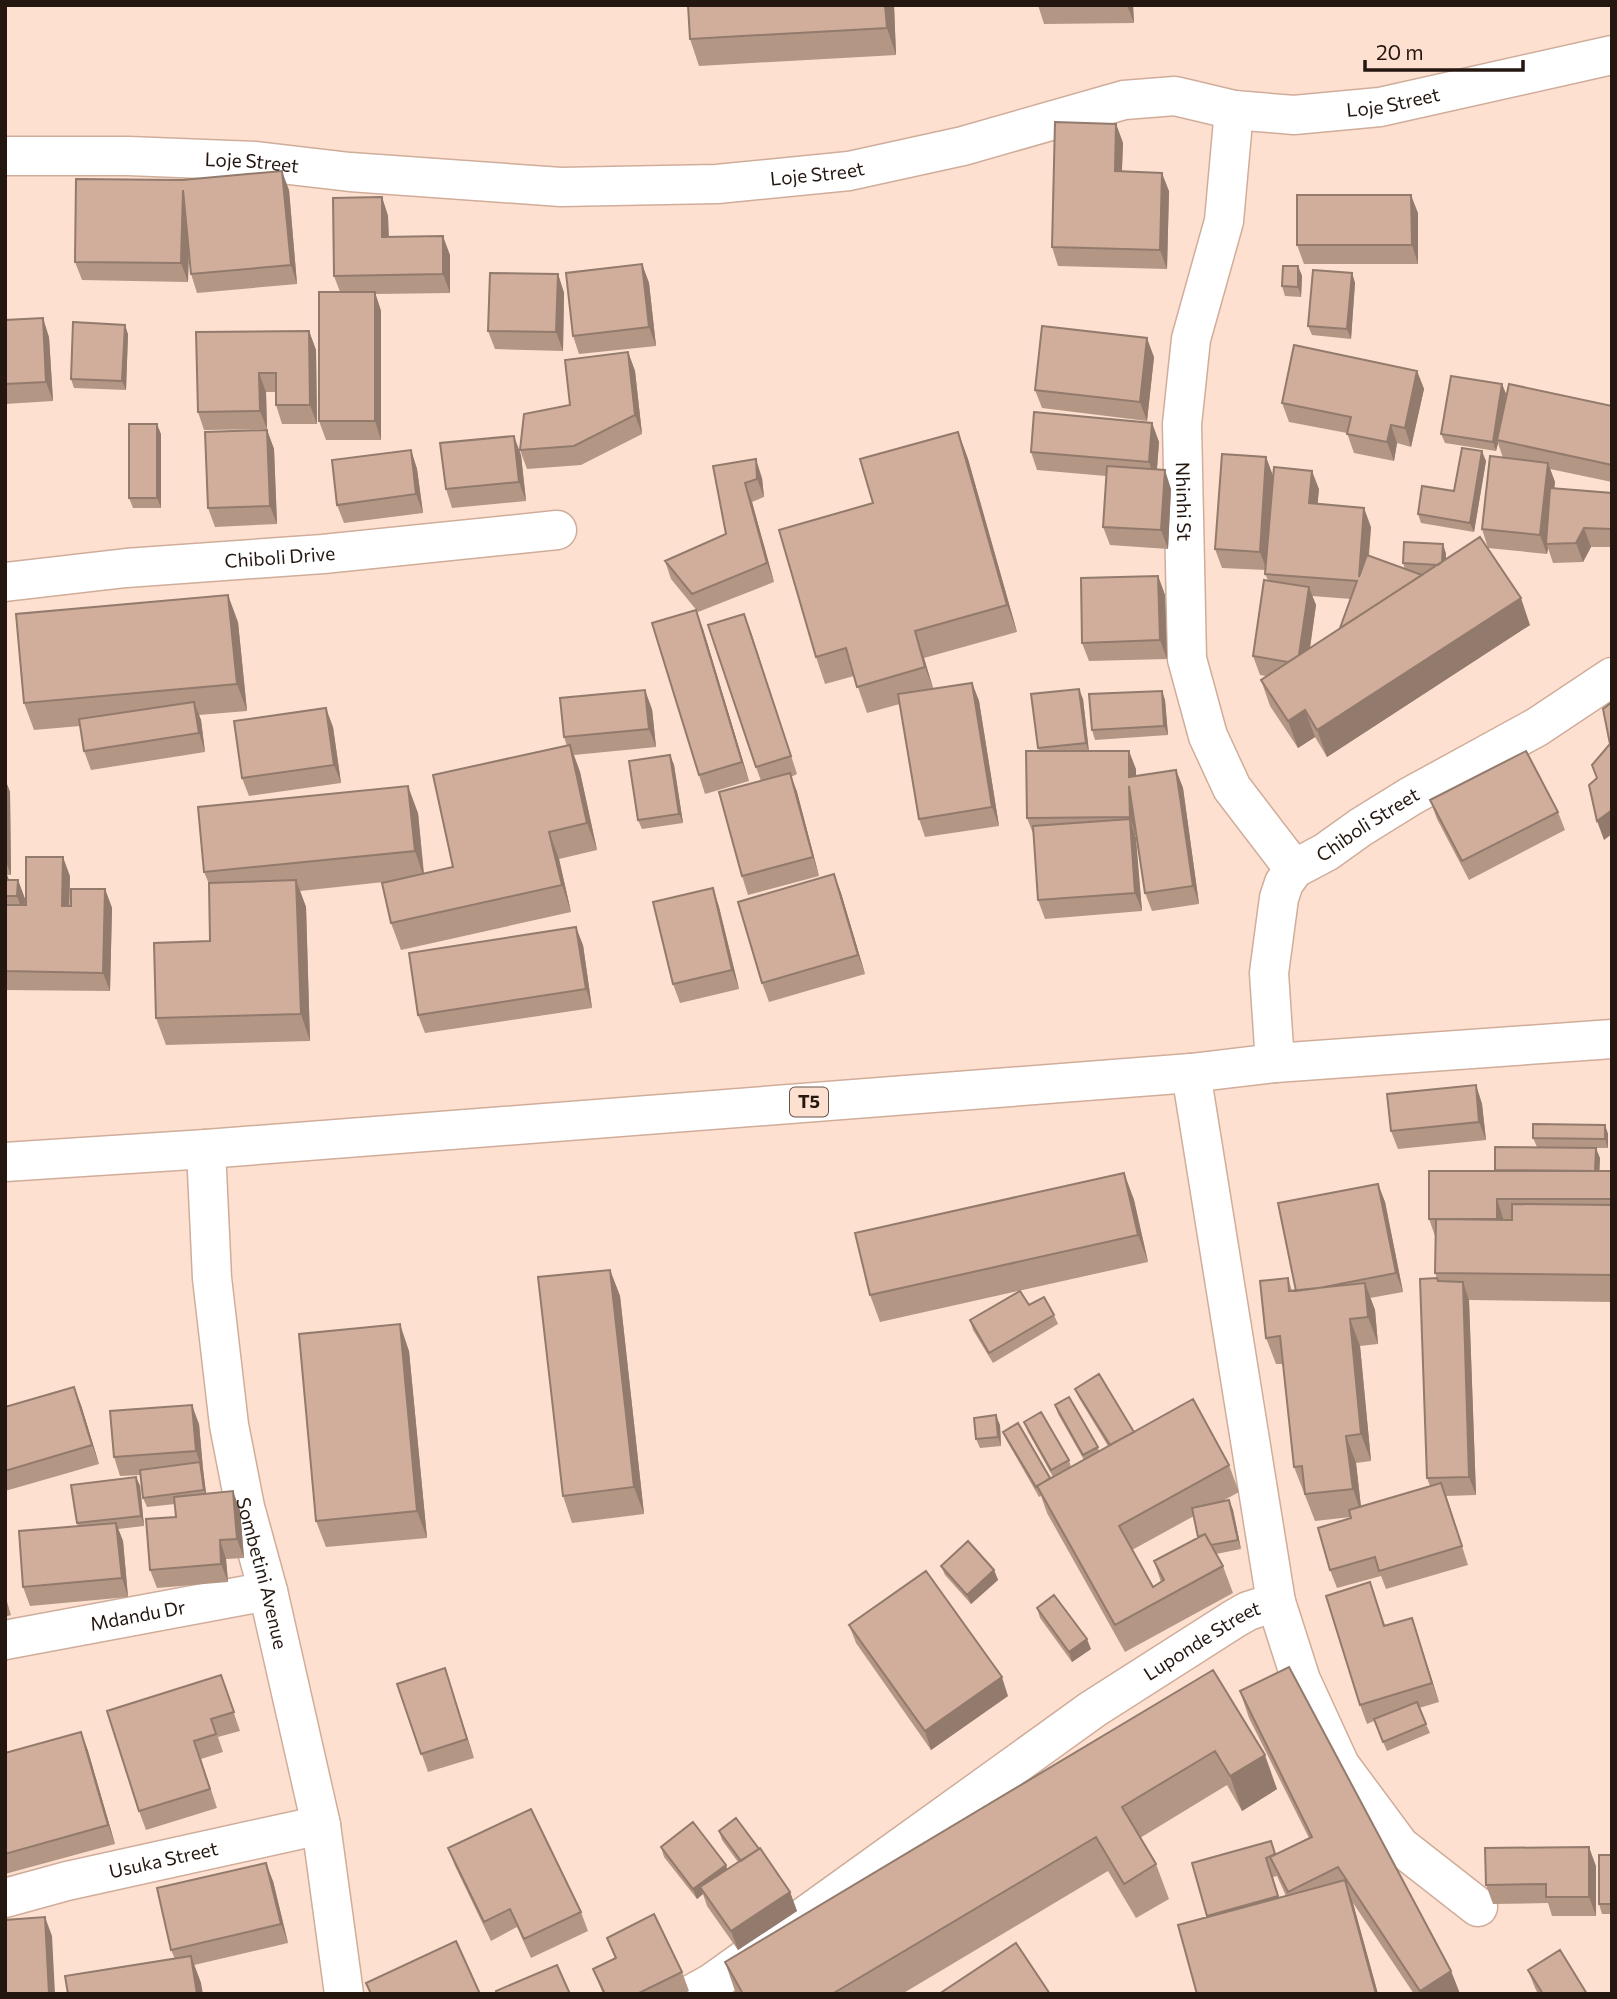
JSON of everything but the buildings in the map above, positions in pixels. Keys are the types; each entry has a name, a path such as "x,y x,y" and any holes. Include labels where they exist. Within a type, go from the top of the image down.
{"main road":[{"name":"Loje Street","path":"5,156 128,156 256,161 350,172 561,187 717,184 849,171 963,146 1124,100 1175,96 1234,110 1294,115 1380,107 1612,55"},
{"name":"Nhinhi St","path":"1234,110 1224,221 1191,339 1182,424 1187,659 1208,736 1232,788 1294,869"},
{"name":"Chiboli Drive","path":"5,582 126,568 323,554 556,530"},
{"name":"Chiboli Street","path":"1275,1063 1269,973 1279,898 1283,883 1294,869 1326,852 1411,796 1538,727 1612,677"},
{"name":"T5","path":"5,1162 206,1149 1191,1073 1275,1063 1612,1039"},
{"name":"Luponde Street","path":"692,1994 712,1983 1093,1709 1234,1619 1248,1611 1276,1602 1191,1073"},
{"name":"Sombetini Avenue","path":"206,1149 212,1278 229,1425 245,1507 268,1591 321,1825 344,1994"},
{"name":"Mdandu Dr","path":"5,1640 268,1591"},
{"path":"1276,1602 1301,1680 1340,1765 1400,1846 1478,1907"},
{"name":"Usuka Street","path":"5,1898 67,1881 321,1825"}]}
